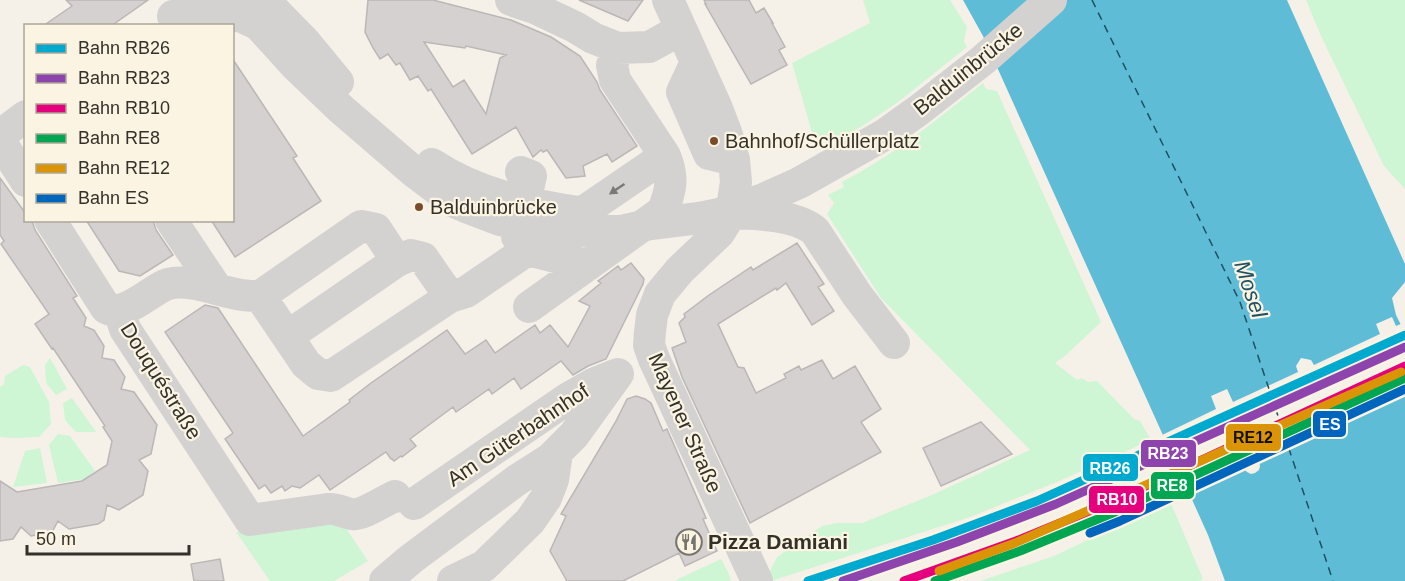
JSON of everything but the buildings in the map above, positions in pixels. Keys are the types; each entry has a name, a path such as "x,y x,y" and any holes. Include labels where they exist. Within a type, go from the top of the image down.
{"street":[{"name":"Balduinbrücke","path":"236,0 261,12 300,54 376,123 401,144 449,175 463,198 505,197 554,209 651,224 699,218 742,207 783,191 829,167 884,135 919,110 983,60 1051,0"},
{"path":"296,0 300,54"},
{"path":"511,0 537,9 575,27 593,39 618,48 649,47 680,30"},
{"path":"668,0 723,123 734,160 736,182 731,214 754,213 808,225 815,231 856,295 894,343"},
{"path":"175,14 216,12 242,17 261,12"},
{"path":"529,307 663,211 669,196 670,166 615,80 612,65 618,48"},
{"path":"0,135 24,117"},
{"path":"0,141 24,179"},
{"path":"260,296 306,364 318,374 331,376 450,297 466,292 665,156"},
{"path":"521,172 531,176 518,237 527,250 588,265"},
{"name":"Mayener Straße","path":"731,214 719,232 680,270 660,294 652,315 649,345 757,581"},
{"name":"Douquéstraße","path":"51,222 106,308 119,310 125,329 250,520"},
{"path":"172,222 217,290"},
{"path":"119,310 170,284 186,283 241,295 260,296 361,226 376,229 397,261"},
{"path":"288,336 397,261 411,255 423,258 450,297"},
{"name":"Am Güterbahnhof","path":"250,520 335,508 351,514 359,514 405,500 567,399 618,374 649,345"},
{"path":"385,581 411,559 557,453 574,435 618,374"},
{"path":"453,581 484,566 530,521 546,498 553,480 557,453"}],"green space":[{"path":"863,0 950,0 967,27 964,41 967,47 898,102 864,125 828,145 825,138 813,136 792,63 870,23"},
{"path":"1306,0 1405,0 1405,189 1384,166"},
{"path":"983,83 986,89 997,91 1101,322 1055,363 1077,380 1082,378 1088,382 1097,381 1134,419 1140,421 1151,440 970,517 771,581 770,571 777,557 822,526 837,523 862,523 932,495 1030,450 881,298 827,214 834,203 828,195 844,187 842,182 898,148"},
{"path":"50,358 67,389 56,395 46,383 45,365"},
{"path":"23,365 30,367 49,402 51,424 39,437 0,437 0,387 4,384 5,376"},
{"path":"72,398 96,432 76,432 65,420 63,403"},
{"path":"58,434 70,436 95,471 85,479 58,483 49,445"},
{"path":"40,448 47,483 13,487 25,451"},
{"path":"1170,501 1203,579 1199,581 980,581 1054,556"},
{"path":"337,515 368,561 334,581 270,581 236,532"},
{"path":"721,559 731,581 674,581"}],"water":[{"name":"Mosel","path":"963,0 1287,0 1405,264 1405,282 1392,298 1396,315 1405,333 1405,581 1225,581 1208,535 983,36"}],"pier":[{"path":"1392,317 1396,326 1403,323 1405,326 1405,393 1341,423 1343,431 1338,438 1330,438 1324,430 1259,460 1259,470 1255,473 1251,474 1243,468 1186,494 1160,436 1216,409 1211,396 1227,389 1233,402 1298,372 1296,366 1301,358 1311,360 1314,365 1380,334 1376,324"}],"ferry route":[{"path":"1092,0 1240,302 1333,581"}],"rail line":[{"name":"RB26","path":"808,581 933,540 1037,501 1405,335"},
{"name":"RB23","path":"843,581 957,542 1056,504 1405,347"},
{"name":"RB10","path":"904,581 1016,541 1111,502 1405,366"},
{"name":"RE12","path":"939,571 1015,543 1401,372"},
{"name":"RE8","path":"935,581 1020,551 1115,512 1405,378"},
{"name":"ES","path":"1090,533 1405,389"}],"place":[{"name":"Bahnhof/Schüllerplatz","path":"714,141"},
{"name":"Balduinbrücke","path":"419,207"},
{"name":"Pizza Damiani","path":"689,542"}]}
